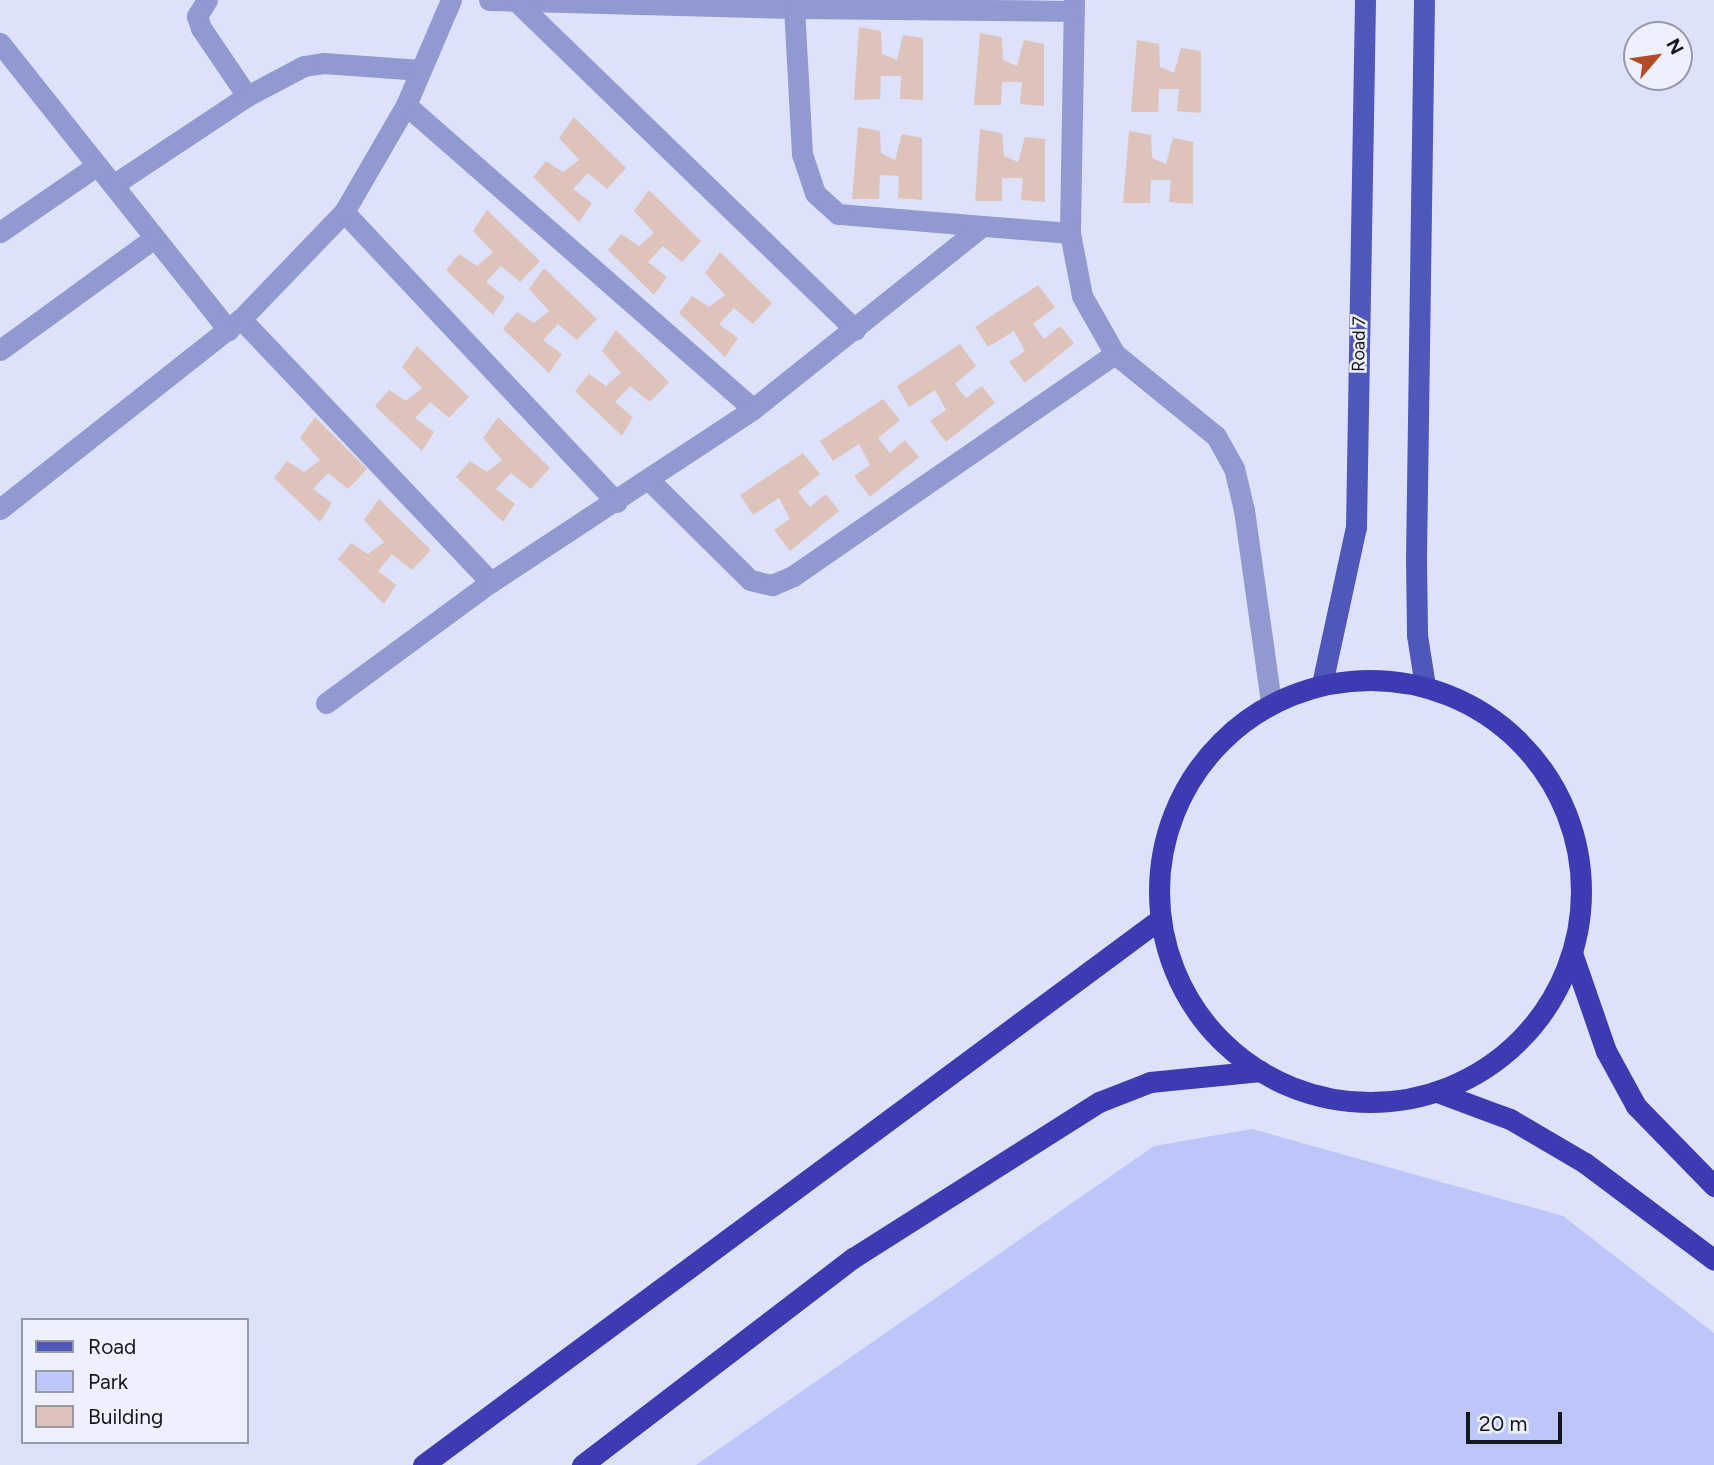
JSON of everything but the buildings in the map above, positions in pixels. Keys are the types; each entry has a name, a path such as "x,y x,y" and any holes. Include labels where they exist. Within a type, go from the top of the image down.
{"highway":[{"path":"1372,678 1425,686 1479,710 1522,744 1558,795 1578,854 1581,901 1572,953 1555,993 1528,1032 1486,1068 1437,1092 1396,1101 1358,1102 1312,1094 1260,1071 1201,1017 1177,976 1160,919 1159,875 1165,835 1183,790 1216,744 1272,702 1322,684 1372,678"},
{"path":"423,1465 1160,919"},
{"path":"1572,953 1606,1051 1636,1106 1714,1186"},
{"path":"582,1465 853,1258 1099,1102 1150,1082 1260,1071"},
{"path":"1437,1092 1510,1119 1585,1163 1714,1260"}],"main road":[{"name":"Road 7","path":"1322,684 1356,527 1365,0"},
{"path":"1424,0 1416,559 1417,635 1425,686"}],"street":[{"path":"207,0 197,16 201,28 247,96"},
{"path":"0,509 235,325 344,212 406,105 452,0"},
{"path":"489,0 1074,5 1070,233 1082,296 1115,354 1216,436 1234,468 1272,702"},
{"path":"517,2 855,330"},
{"path":"795,4 802,154 816,193 838,214 1070,233"},
{"path":"0,43 153,239 491,582"},
{"path":"113,185 286,73 323,62 421,70"},
{"path":"406,105 753,408"},
{"path":"0,232 96,166"},
{"path":"344,212 616,502"},
{"path":"326,703 491,582 616,502 753,408 855,330 982,226"},
{"path":"0,350 153,239"},
{"path":"649,480 750,580 772,585 793,576 1115,354"}],"green space":[{"path":"1252,1129 1563,1216 1714,1333 1714,1465 696,1465 1154,1146"}]}
